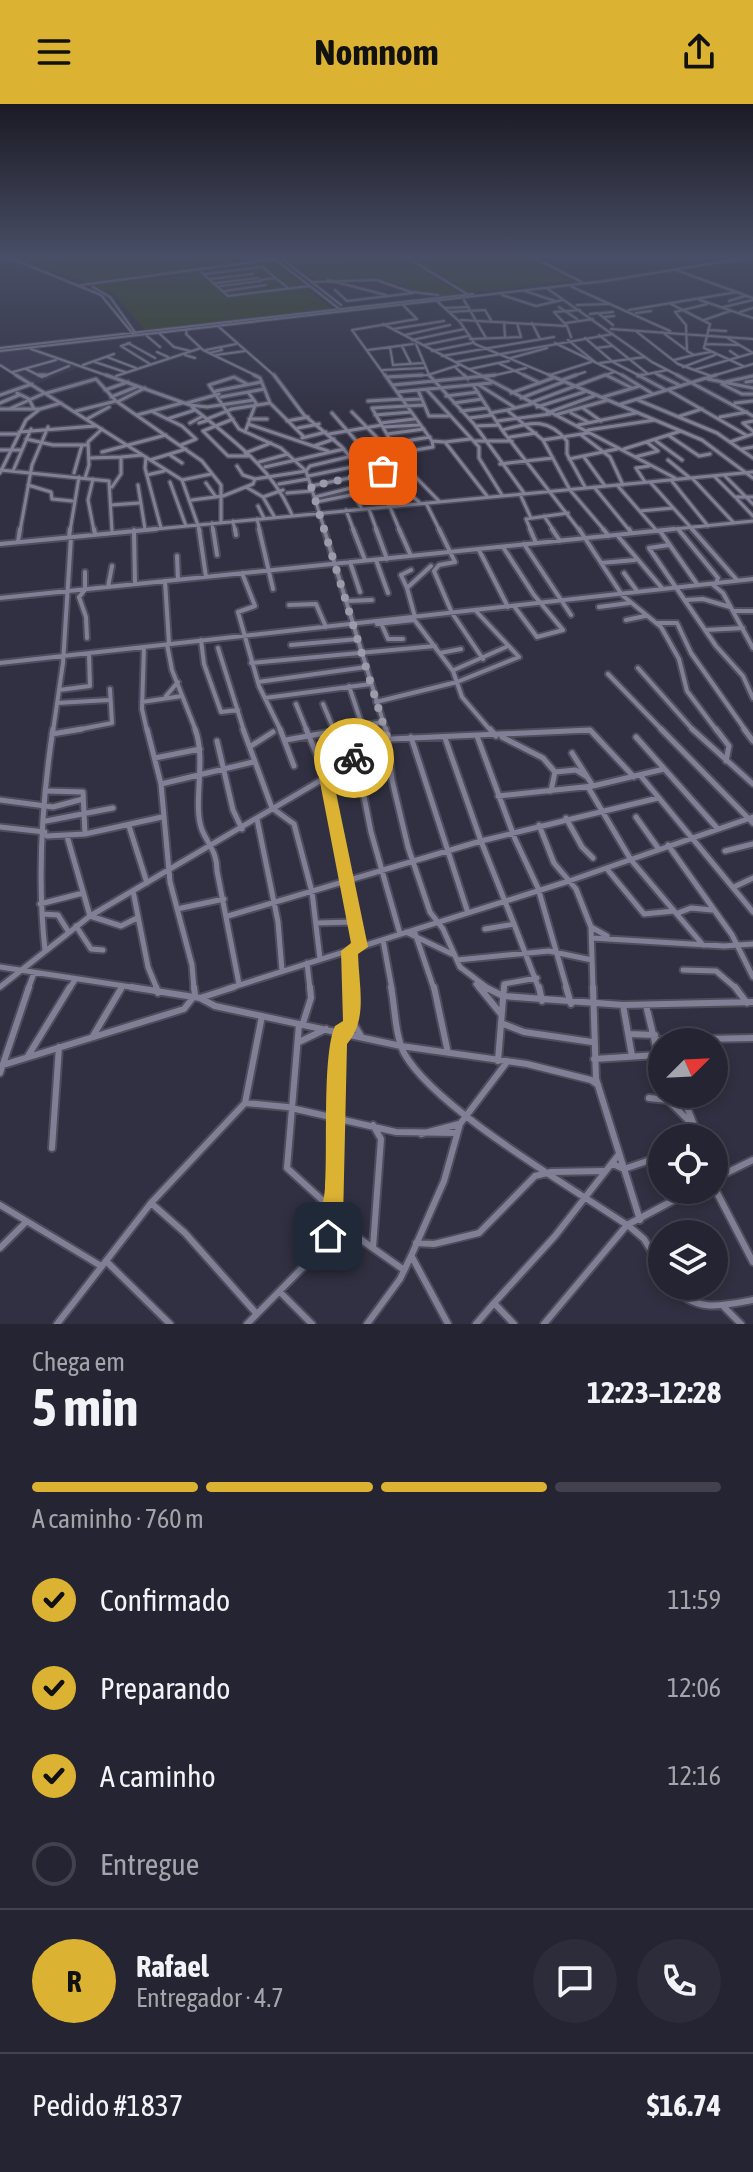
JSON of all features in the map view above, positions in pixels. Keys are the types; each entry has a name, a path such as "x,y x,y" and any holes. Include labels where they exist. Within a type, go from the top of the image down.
{"street":[{"path":"120,315 134,332"},
{"path":"0,350 302,315"},
{"path":"0,350 122,337 134,332 160,334 305,315"},
{"path":"391,454 433,447 431,439 352,330 417,319 413,315"},
{"path":"452,315 470,340 482,348 706,441 751,474"},
{"path":"474,315 486,338"},
{"path":"490,315 492,321"},
{"path":"557,315 567,324 570,339 594,363"},
{"path":"571,315 579,321"},
{"path":"589,315 664,371"},
{"path":"601,315 613,325"},
{"path":"604,317 611,315"},
{"path":"636,315 694,355"},
{"path":"677,315 686,325 685,349"},
{"path":"694,315 710,324 703,347 744,366 753,376"},
{"path":"703,320 719,315"},
{"path":"458,320 567,324 596,319"},
{"path":"393,329 444,321"},
{"path":"504,322 505,337"},
{"path":"517,322 524,341"},
{"path":"532,323 540,339"},
{"path":"383,324 674,479 708,526"},
{"path":"402,335 450,325"},
{"path":"219,327 245,351 247,360 244,368"},
{"path":"368,350 416,343 464,329"},
{"path":"609,329 685,334 726,331"},
{"path":"187,330 186,334 202,349 244,368 262,386 270,403 304,437"},
{"path":"635,330 683,367 712,376"},
{"path":"149,334 165,333"},
{"path":"708,333 753,339"},
{"path":"149,334 160,347"},
{"path":"160,334 174,347 190,351"},
{"path":"440,356 524,341 614,334"},
{"path":"599,335 648,374"},
{"path":"724,336 753,353"},
{"path":"122,337 155,358"},
{"path":"416,343 521,337"},
{"path":"584,337 613,362 704,409 746,435"},
{"path":"431,351 470,340"},
{"path":"388,377 428,375 554,340 653,394"},
{"path":"130,343 121,346 150,364"},
{"path":"416,343 432,382 476,426 522,493 531,518"},
{"path":"114,377 190,351 238,344"},
{"path":"705,344 753,345"},
{"path":"402,346 411,364"},
{"path":"596,348 612,346"},
{"path":"209,353 222,350 220,347"},
{"path":"390,347 394,367"},
{"path":"31,348 188,403 211,406 262,386"},
{"path":"468,370 547,348"},
{"path":"214,356 245,351"},
{"path":"730,351 739,357"},
{"path":"157,352 170,358"},
{"path":"674,360 710,352"},
{"path":"693,370 753,353"},
{"path":"81,366 114,354"},
{"path":"183,354 195,358"},
{"path":"683,367 715,355"},
{"path":"105,357 138,368"},
{"path":"547,375 594,363 645,357"},
{"path":"13,372 56,360"},
{"path":"247,360 276,377 309,417 350,456 390,507 411,556"},
{"path":"93,361 126,373"},
{"path":"720,362 736,369"},
{"path":"498,363 540,383"},
{"path":"383,370 411,364 424,365"},
{"path":"618,404 753,364"},
{"path":"0,365 182,480 199,524 206,577"},
{"path":"394,367 424,365"},
{"path":"456,365 468,379"},
{"path":"26,369 42,377 69,366"},
{"path":"393,385 484,378 529,367"},
{"path":"442,371 451,380"},
{"path":"521,398 585,372"},
{"path":"469,418 530,404 615,372"},
{"path":"628,378 672,372 753,416"},
{"path":"654,373 681,386"},
{"path":"605,375 632,388"},
{"path":"746,382 753,376"},
{"path":"721,382 753,376"},
{"path":"262,386 246,385 235,377 209,385 245,432 288,454 298,461 306,473 355,623 388,740 392,780 413,859 435,923 443,929 456,957 501,1014"},
{"path":"511,393 553,378"},
{"path":"706,378 753,388"},
{"path":"9,409 46,393 96,379 111,397 202,461 220,483 223,494 221,522"},
{"path":"224,380 233,387"},
{"path":"105,390 128,382"},
{"path":"721,382 742,394 753,394"},
{"path":"199,423 233,387 253,383 262,386"},
{"path":"397,392 493,383"},
{"path":"0,395 32,384"},
{"path":"473,385 499,425 568,513 621,593 655,623 679,659 690,695 729,746 726,761"},
{"path":"479,385 516,408"},
{"path":"111,397 138,386"},
{"path":"601,398 640,386"},
{"path":"75,412 117,401 145,388"},
{"path":"418,390 430,417 448,416"},
{"path":"427,390 479,447 479,458 502,495"},
{"path":"624,390 641,398"},
{"path":"13,392 29,399 34,409"},
{"path":"245,432 256,406 248,392"},
{"path":"446,396 478,392"},
{"path":"537,407 587,392"},
{"path":"0,403 21,394"},
{"path":"550,414 596,395"},
{"path":"368,401 421,399"},
{"path":"454,403 482,399"},
{"path":"137,415 188,403 254,400"},
{"path":"499,425 569,412 608,400"},
{"path":"636,400 723,437 753,458"},
{"path":"190,423 205,417 211,406 223,401 256,406 270,403"},
{"path":"734,403 753,401"},
{"path":"62,403 33,411 0,471 32,469 109,481 112,532"},
{"path":"188,403 246,455 265,467 284,492 292,515"},
{"path":"392,443 373,408 424,405"},
{"path":"87,419 109,407"},
{"path":"461,411 487,408"},
{"path":"583,408 601,421"},
{"path":"0,409 40,409"},
{"path":"677,417 704,409"},
{"path":"169,419 195,410"},
{"path":"507,410 543,440 570,490 609,536"},
{"path":"151,411 169,419 196,439 181,445"},
{"path":"352,412 439,501"},
{"path":"375,415 411,412"},
{"path":"569,412 591,423"},
{"path":"576,426 638,412"},
{"path":"718,417 749,412"},
{"path":"332,413 377,465 423,503 451,552 455,562 433,568 407,588"},
{"path":"287,421 309,417"},
{"path":"233,419 203,431 218,448 234,458 271,443"},
{"path":"248,422 267,419"},
{"path":"296,440 328,433 370,430 415,419"},
{"path":"543,440 656,419"},
{"path":"476,426 525,425 547,421 564,437 569,459 585,488"},
{"path":"753,421 743,424 753,433"},
{"path":"248,422 328,451"},
{"path":"295,428 319,424"},
{"path":"0,434 36,428 94,425"},
{"path":"382,425 419,425"},
{"path":"18,542 32,469 48,427"},
{"path":"45,950 40,904 45,808 49,795 52,734 69,591 72,501 89,458 90,438 102,429"},
{"path":"387,434 424,429"},
{"path":"13,471 26,440 24,430"},
{"path":"569,459 656,441 681,430"},
{"path":"382,445 431,439 486,443 536,433"},
{"path":"730,442 753,433"},
{"path":"580,434 611,460 620,485 698,585"},
{"path":"140,435 147,441"},
{"path":"102,452 166,435"},
{"path":"668,435 699,456 710,454"},
{"path":"706,441 723,437"},
{"path":"315,448 334,439"},
{"path":"15,440 88,445"},
{"path":"656,441 682,460"},
{"path":"445,442 489,497"},
{"path":"635,457 658,451 648,443"},
{"path":"74,473 82,445"},
{"path":"740,450 753,447"},
{"path":"315,448 322,453"},
{"path":"265,467 343,448"},
{"path":"89,458 170,455 187,449"},
{"path":"0,450 21,450"},
{"path":"257,463 288,454"},
{"path":"170,455 182,463"},
{"path":"279,484 306,473 310,466 350,456"},
{"path":"0,458 6,457"},
{"path":"111,488 121,474 121,457"},
{"path":"146,457 147,475 161,528"},
{"path":"584,457 605,486"},
{"path":"500,464 553,458"},
{"path":"668,460 691,478 734,523"},
{"path":"237,466 243,475 255,479 397,461"},
{"path":"652,466 636,468 737,580"},
{"path":"147,475 166,470"},
{"path":"182,480 211,474"},
{"path":"0,544 751,474"},
{"path":"263,497 364,475"},
{"path":"724,475 753,504"},
{"path":"0,598 708,526 753,518 714,476"},
{"path":"93,479 88,500 95,534"},
{"path":"192,500 230,493 246,487 255,479"},
{"path":"170,482 186,526"},
{"path":"206,483 216,497"},
{"path":"315,500 371,483"},
{"path":"28,485 51,492 52,499 72,501"},
{"path":"138,485 145,529"},
{"path":"246,487 263,497 274,517"},
{"path":"594,487 631,533"},
{"path":"315,500 377,490"},
{"path":"354,495 362,509"},
{"path":"735,497 753,497"},
{"path":"111,505 139,503"},
{"path":"258,506 264,518"},
{"path":"640,511 673,508"},
{"path":"369,509 387,559"},
{"path":"346,510 365,561"},
{"path":"536,543 526,520 568,513"},
{"path":"544,516 560,541"},
{"path":"257,519 273,589"},
{"path":"233,521 236,535"},
{"path":"212,523 217,555"},
{"path":"678,529 711,567 718,578 713,583"},
{"path":"134,530 135,584"},
{"path":"617,535 663,589"},
{"path":"0,537 9,543"},
{"path":"524,544 571,615"},
{"path":"669,545 649,548 706,630 743,676 753,698"},
{"path":"479,550 511,606 537,637 562,631 503,547"},
{"path":"426,555 452,613 483,659"},
{"path":"177,556 178,580"},
{"path":"376,560 388,593"},
{"path":"601,563 637,560"},
{"path":"350,562 360,592"},
{"path":"108,587 112,566"},
{"path":"411,570 401,575 414,618 453,671 462,697 498,736 543,758 555,772"},
{"path":"85,572 85,590 79,597 86,617 87,638"},
{"path":"242,573 255,606 238,612 243,636 258,682 286,740 294,766"},
{"path":"624,573 638,592"},
{"path":"0,663 355,623 381,623 753,579"},
{"path":"165,581 168,644 200,749 201,828 218,858 216,868 228,916 239,984"},
{"path":"713,583 723,593 752,645"},
{"path":"686,600 703,599 733,609 753,611"},
{"path":"347,601 372,600"},
{"path":"599,607 630,603"},
{"path":"289,605 316,604 326,627"},
{"path":"376,702 457,682 520,656 506,647 475,610"},
{"path":"626,620 645,616"},
{"path":"363,623 414,618"},
{"path":"381,623 388,639 403,639"},
{"path":"655,623 677,623 691,653 753,741"},
{"path":"706,630 750,627"},
{"path":"291,645 358,639"},
{"path":"201,640 204,664 222,713 238,710"},
{"path":"251,663 435,646"},
{"path":"144,647 142,702 161,784 170,882 192,965 196,998"},
{"path":"453,671 506,647"},
{"path":"218,648 251,746 253,762 272,808 294,824 312,892 323,957"},
{"path":"440,653 461,649"},
{"path":"59,690 90,686 89,654"},
{"path":"258,682 367,667"},
{"path":"638,668 701,739 753,784"},
{"path":"608,674 751,820"},
{"path":"165,698 178,682"},
{"path":"265,698 371,684"},
{"path":"349,686 362,725"},
{"path":"215,690 229,688"},
{"path":"52,734 111,724 110,689"},
{"path":"142,702 182,696"},
{"path":"57,703 109,700"},
{"path":"296,704 322,767 334,769"},
{"path":"323,704 334,730"},
{"path":"286,740 383,721"},
{"path":"251,746 279,730"},
{"path":"0,987 90,916 210,845 219,843 356,756 388,740 411,737 498,736 590,730 658,798 753,912"},
{"path":"477,736 498,796 538,888 571,1004"},
{"path":"411,737 468,913"},
{"path":"636,737 717,828"},
{"path":"445,738 481,841 537,978 542,1001"},
{"path":"217,741 233,810 242,829"},
{"path":"154,758 200,749"},
{"path":"572,753 631,860 703,945"},
{"path":"356,756 382,871 403,933 456,957 557,952 592,960"},
{"path":"161,784 253,762"},
{"path":"498,796 590,786 664,769"},
{"path":"555,772 576,770 587,777"},
{"path":"551,791 555,772"},
{"path":"326,777 360,947"},
{"path":"37,804 49,795 81,791 85,834"},
{"path":"228,916 347,882 413,859 566,818 658,798"},
{"path":"0,800 37,804 45,808 70,805 83,799"},
{"path":"46,821 113,808"},
{"path":"0,827 70,837 162,817"},
{"path":"636,817 658,848"},
{"path":"566,818 582,847 593,858"},
{"path":"257,819 287,966"},
{"path":"2,1066 184,1009 196,998 282,971 287,966 349,951 538,888 569,881 717,828 751,820"},
{"path":"539,825 554,863 569,881 591,927 595,1080 640,1220"},
{"path":"129,826 147,883"},
{"path":"70,837 90,916"},
{"path":"676,842 690,842 701,848"},
{"path":"725,851 753,844"},
{"path":"668,845 738,945 753,975"},
{"path":"606,868 644,914 691,908 714,911"},
{"path":"145,875 170,882"},
{"path":"734,887 753,878"},
{"path":"133,891 150,976 158,993"},
{"path":"40,904 83,893"},
{"path":"304,894 312,901"},
{"path":"177,909 224,899"},
{"path":"42,914 58,915 68,931"},
{"path":"90,916 121,926 137,918"},
{"path":"318,923 353,922"},
{"path":"485,929 514,924"},
{"path":"76,926 91,949 103,950"},
{"path":"591,927 609,937"},
{"path":"414,930 431,974 448,1053"},
{"path":"592,938 703,945 753,944"},
{"path":"44,940 55,941"},
{"path":"383,940 401,1046 417,1074 466,1115 627,1225 648,1245"},
{"path":"349,951 352,1021 361,1036"},
{"path":"307,963 311,998 301,1023 287,1168 332,1209"},
{"path":"0,967 196,998 215,1006 401,1046 507,1062 595,1080"},
{"path":"683,970 716,969 725,974 750,1002"},
{"path":"0,1073 34,973"},
{"path":"498,1061 503,996 508,981 537,978"},
{"path":"472,979 503,996 571,1004 750,1002"},
{"path":"28,1057 75,980"},
{"path":"91,1038 122,987"},
{"path":"623,1005 632,1056"},
{"path":"649,1005 654,1028"},
{"path":"58,1324 151,1203 245,1103 262,1016"},
{"path":"247,1324 320,1250 333,1220 338,1044 352,1021"},
{"path":"500,1023 524,1032 592,1042"},
{"path":"299,1042 329,1029"},
{"path":"329,1029 338,1044"},
{"path":"629,1034 648,1036"},
{"path":"728,1038 752,1039"},
{"path":"52,1148 59,1047"},
{"path":"594,1059 648,1055"},
{"path":"367,1324 412,1254 444,1181 460,1124 507,1062"},
{"path":"248,1095 254,1101"},
{"path":"245,1103 254,1101 419,1134 457,1133"},
{"path":"676,1108 692,1124"},
{"path":"419,1134 460,1124"},
{"path":"373,1125 381,1139 373,1247"},
{"path":"446,1135 454,1143"},
{"path":"476,1324 549,1243 619,1154"},
{"path":"728,1171 753,1160"},
{"path":"613,1164 624,1169 648,1161"},
{"path":"416,1243 434,1244 479,1233 530,1178 551,1172 603,1171"},
{"path":"151,1203 185,1233 192,1245 256,1313"},
{"path":"544,1324 627,1225 668,1204"},
{"path":"723,1204 753,1262"},
{"path":"0,1205 104,1264 170,1324"},
{"path":"333,1220 404,1270"},
{"path":"0,1248 26,1222"},
{"path":"412,1254 417,1271 448,1324"},
{"path":"280,1292 312,1324"},
{"path":"684,1300 686,1303 722,1306 753,1300"},
{"path":"494,1303 514,1324"},
{"path":"722,1306 733,1312 741,1324"}],"shaded area":[{"path":"30,349 79,367 35,385 0,364 0,352"}],"green space":[{"path":"132,315 279,315 145,330"}],"way so far":[{"path":"354,758 388,740 311,486 364,475 359,469 377,465 383,471"}],"route":[{"path":"328,1236 333,1220 337,1151 338,1044 342,1031 348,1033 352,1021 349,951 360,947 326,777 354,758"}]}
